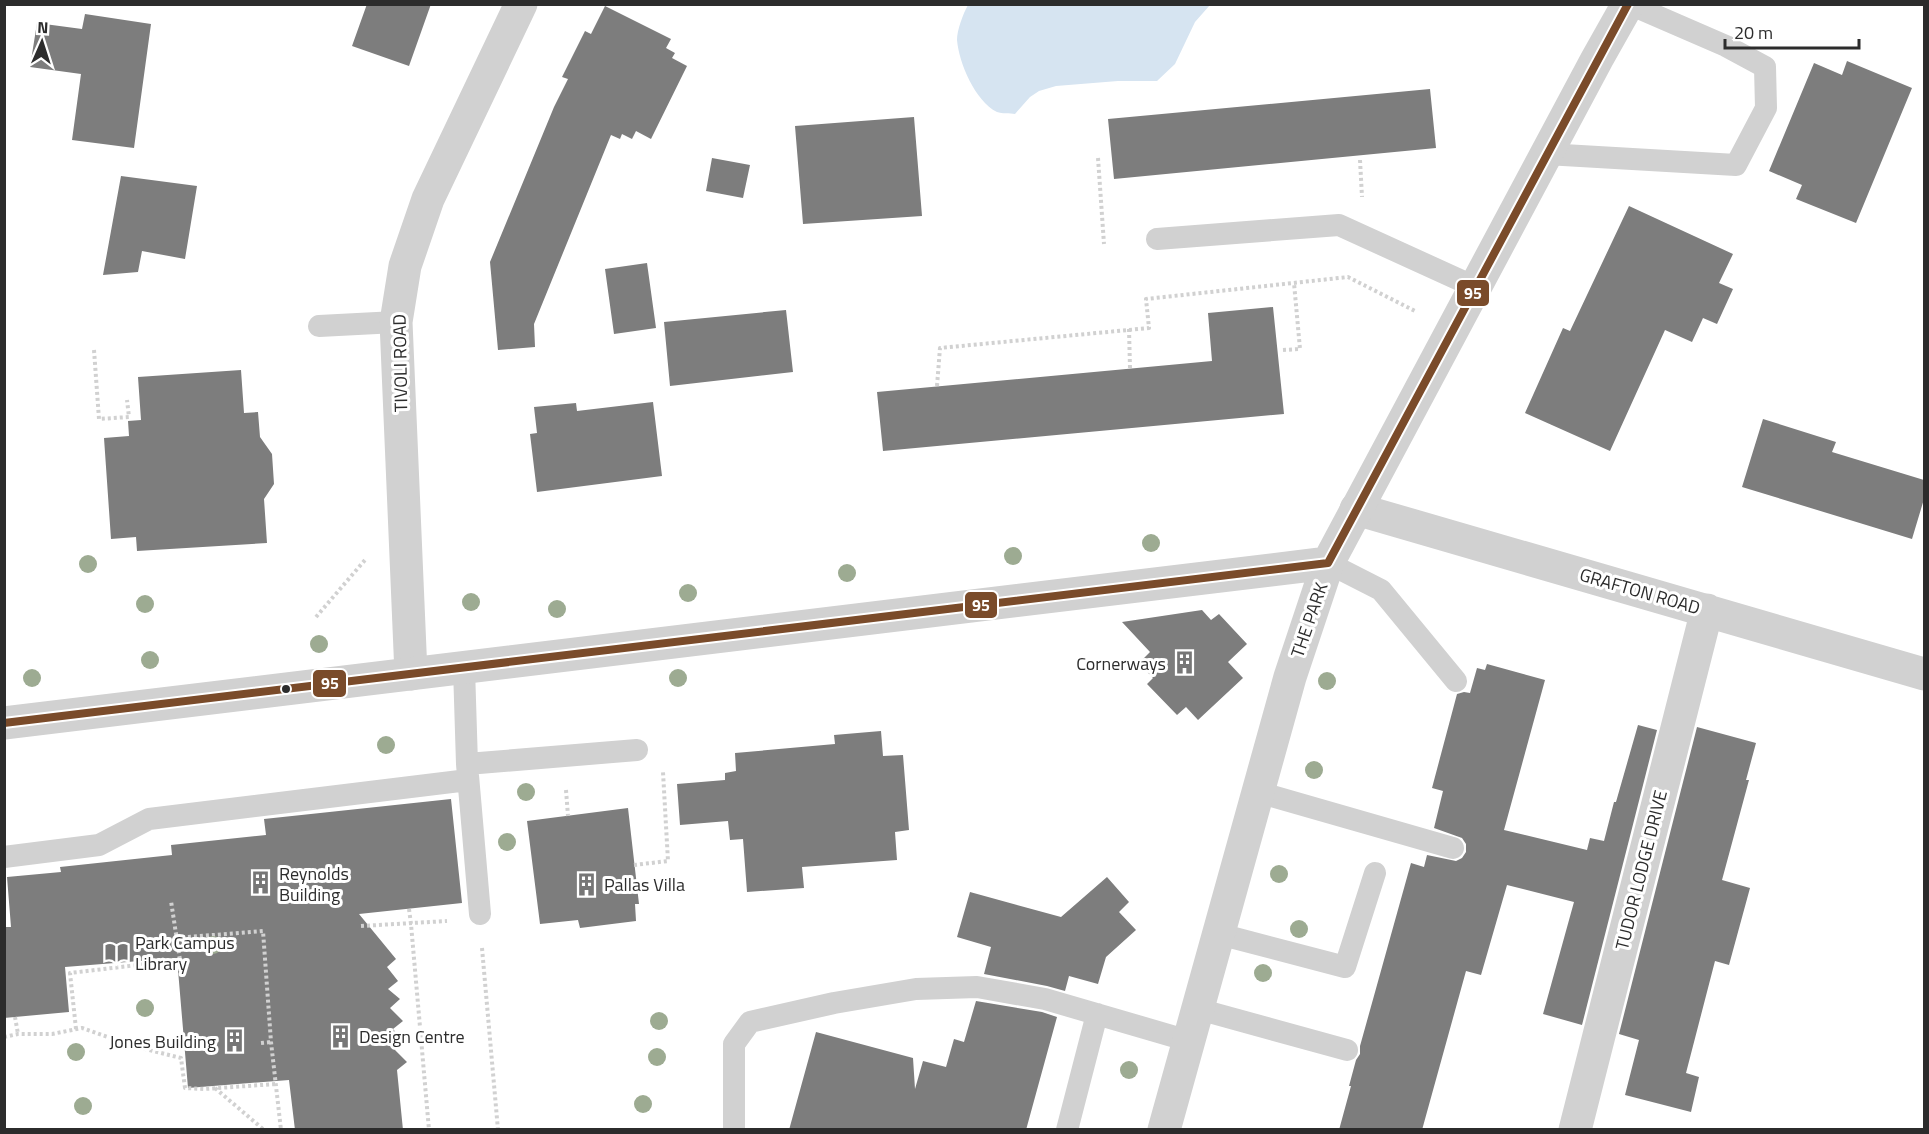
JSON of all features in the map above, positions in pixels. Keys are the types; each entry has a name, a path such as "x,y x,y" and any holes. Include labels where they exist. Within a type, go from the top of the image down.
{"street":[{"name":"TIVOLI ROAD","path":"411,675 396,322 405,266 428,199 521,4"},
{"path":"1328,563 1546,154 1629,4"},
{"name":"GRAFTON ROAD","path":"1356,509 1924,674"},
{"name":"THE PARK","path":"4,723 1328,563 1290,677 1164,1130"},
{"name":"TUDOR LODGE DRIVE","path":"1575,1130 1707,610"}],"lane":[{"path":"1546,154 1736,165 1766,108 1765,67 1726,46 1629,4"},
{"path":"1156,239 1339,225 1475,287"},
{"path":"319,326 396,322"},
{"path":"1328,563 1381,590 1456,681"},
{"path":"464,668 468,772 480,916"},
{"path":"4,857 99,845 149,819 468,772 637,750"},
{"path":"1258,792 1453,848"},
{"path":"1219,934 1345,967 1375,873"},
{"path":"734,1130 734,1044 750,1022 834,1003 916,989 977,987 1045,999 1189,1041"},
{"path":"1198,1009 1347,1050"},
{"path":"1067,1130 1097,1014"}],"path":[{"path":"1098,158 1104,244"},
{"path":"937,386 940,348 1149,328 1146,299 1348,277 1452,330"},
{"path":"1283,350 1300,349 1294,283"},
{"path":"1129,329 1130,368"},
{"path":"94,350 99,419 129,417 127,400"},
{"path":"316,616 404,514"},
{"path":"634,865 668,861 662,749 637,750"},
{"path":"566,798 568,816"},
{"path":"70,973 180,960 171,901"},
{"path":"409,909 429,1130"},
{"path":"361,926 411,924 480,916 498,1130"},
{"path":"176,938 263,931 271,1042 281,1130"},
{"path":"70,967 76,1029"},
{"path":"15,1017 18,1034"},
{"path":"4,1037 18,1034 52,1034 82,1028 133,1046 180,1058 185,1088 276,1084"},
{"path":"261,1043 271,1042"},
{"path":"215,1088 264,1130"}],"water":[{"path":"968,4 1210,5 1195,22 1175,64 1157,81 1118,81 1056,86 1039,91 1030,97 1015,114 999,113 989,107 969,80 957,40"}],"building":[{"path":"367,4 431,4 409,66 352,46"},
{"path":"605,6 671,39 666,48 675,53 672,58 687,66 651,139 636,131 632,139 622,134 620,139 611,135 534,324 535,347 498,350 490,262 554,107 568,79 562,77 585,31 591,34"},
{"path":"85,14 151,24 134,148 72,140 81,74 30,67 37,23 82,29"},
{"path":"1847,61 1912,88 1856,223 1796,199 1802,185 1769,171 1814,63 1842,75"},
{"path":"1430,89 1436,148 1114,179 1108,119"},
{"path":"914,117 922,216 803,224 795,126"},
{"path":"712,158 750,165 743,198 706,191"},
{"path":"121,176 197,186 185,259 142,251 138,272 103,275"},
{"path":"1629,206 1733,254 1719,283 1733,289 1717,324 1703,318 1692,342 1665,330 1610,451 1525,413 1563,328 1570,331"},
{"path":"647,263 656,328 614,334 605,269"},
{"path":"1273,307 1284,414 883,451 877,392 1212,361 1208,313"},
{"path":"786,310 793,372 670,386 664,322"},
{"path":"241,370 244,413 258,412 260,437 272,454 274,484 264,499 267,543 137,551 136,537 111,539 104,438 129,436 128,421 141,420 138,377"},
{"path":"653,402 662,476 537,492 530,434 537,433 534,407 576,403 577,411"},
{"path":"1763,419 1836,442 1832,452 1924,480 1924,499 1912,539 1742,487"},
{"name":"Cornerways","path":"1202,610 1211,620 1219,614 1247,644 1228,662 1243,678 1198,720 1186,707 1177,715 1147,684 1153,678 1139,663 1150,652 1122,622"},
{"path":"1487,664 1545,680 1504,830 1587,850 1590,838 1604,841 1638,725 1657,730 1582,1025 1543,1014 1574,902 1507,885 1481,975 1466,971 1422,1130 1339,1130 1356,1060 1360,1054 1360,1046 1411,863 1424,867 1427,855 1456,861 1466,852 1466,844 1462,838 1434,828 1443,791 1432,788 1457,694 1470,693 1477,668 1485,670"},
{"path":"1697,727 1756,743 1746,780 1749,780 1722,880 1750,888 1729,965 1715,961 1686,1073 1699,1077 1691,1112 1625,1095 1639,1040 1619,1034"},
{"path":"881,731 883,756 903,755 909,830 895,832 897,860 802,867 804,888 747,892 743,839 730,840 728,821 680,825 677,784 725,780 725,773 736,771 735,753 835,744 834,735"},
{"path":"451,799 462,903 359,914 396,959 387,967 398,981 388,989 400,999 390,1008 403,1021 393,1029 404,1042 395,1050 407,1062 397,1070 403,1130 295,1130 289,1080 188,1088 177,958 65,967 69,1012 4,1018 4,927 11,927 7,877 61,872 60,867 172,855 171,845 266,835 264,819"},
{"name":"Pallas Villa","path":"628,808 639,904 635,904 636,921 580,928 578,920 540,924 527,821"},
{"path":"1107,877 1129,902 1119,912 1136,930 1106,957 1098,984 1069,976 1065,991 984,974 991,947 957,937 970,892 1061,917"},
{"path":"976,1001 1042,1012 1057,1017 1026,1130 789,1130 816,1032 913,1058 915,1089 923,1061 946,1067 954,1039 964,1042"}],"transit line":[{"name":"95","path":"4,723 1328,563 1628,4"}],"place":[{"name":"Cornerways","path":"1184,663"},
{"name":"Reynolds Building","path":"261,883"},
{"name":"Pallas Villa","path":"586,884"},
{"name":"Park Campus Library","path":"117,952"},
{"name":"Design Centre","path":"341,1036"},
{"name":"Jones Building","path":"234,1041"}]}
